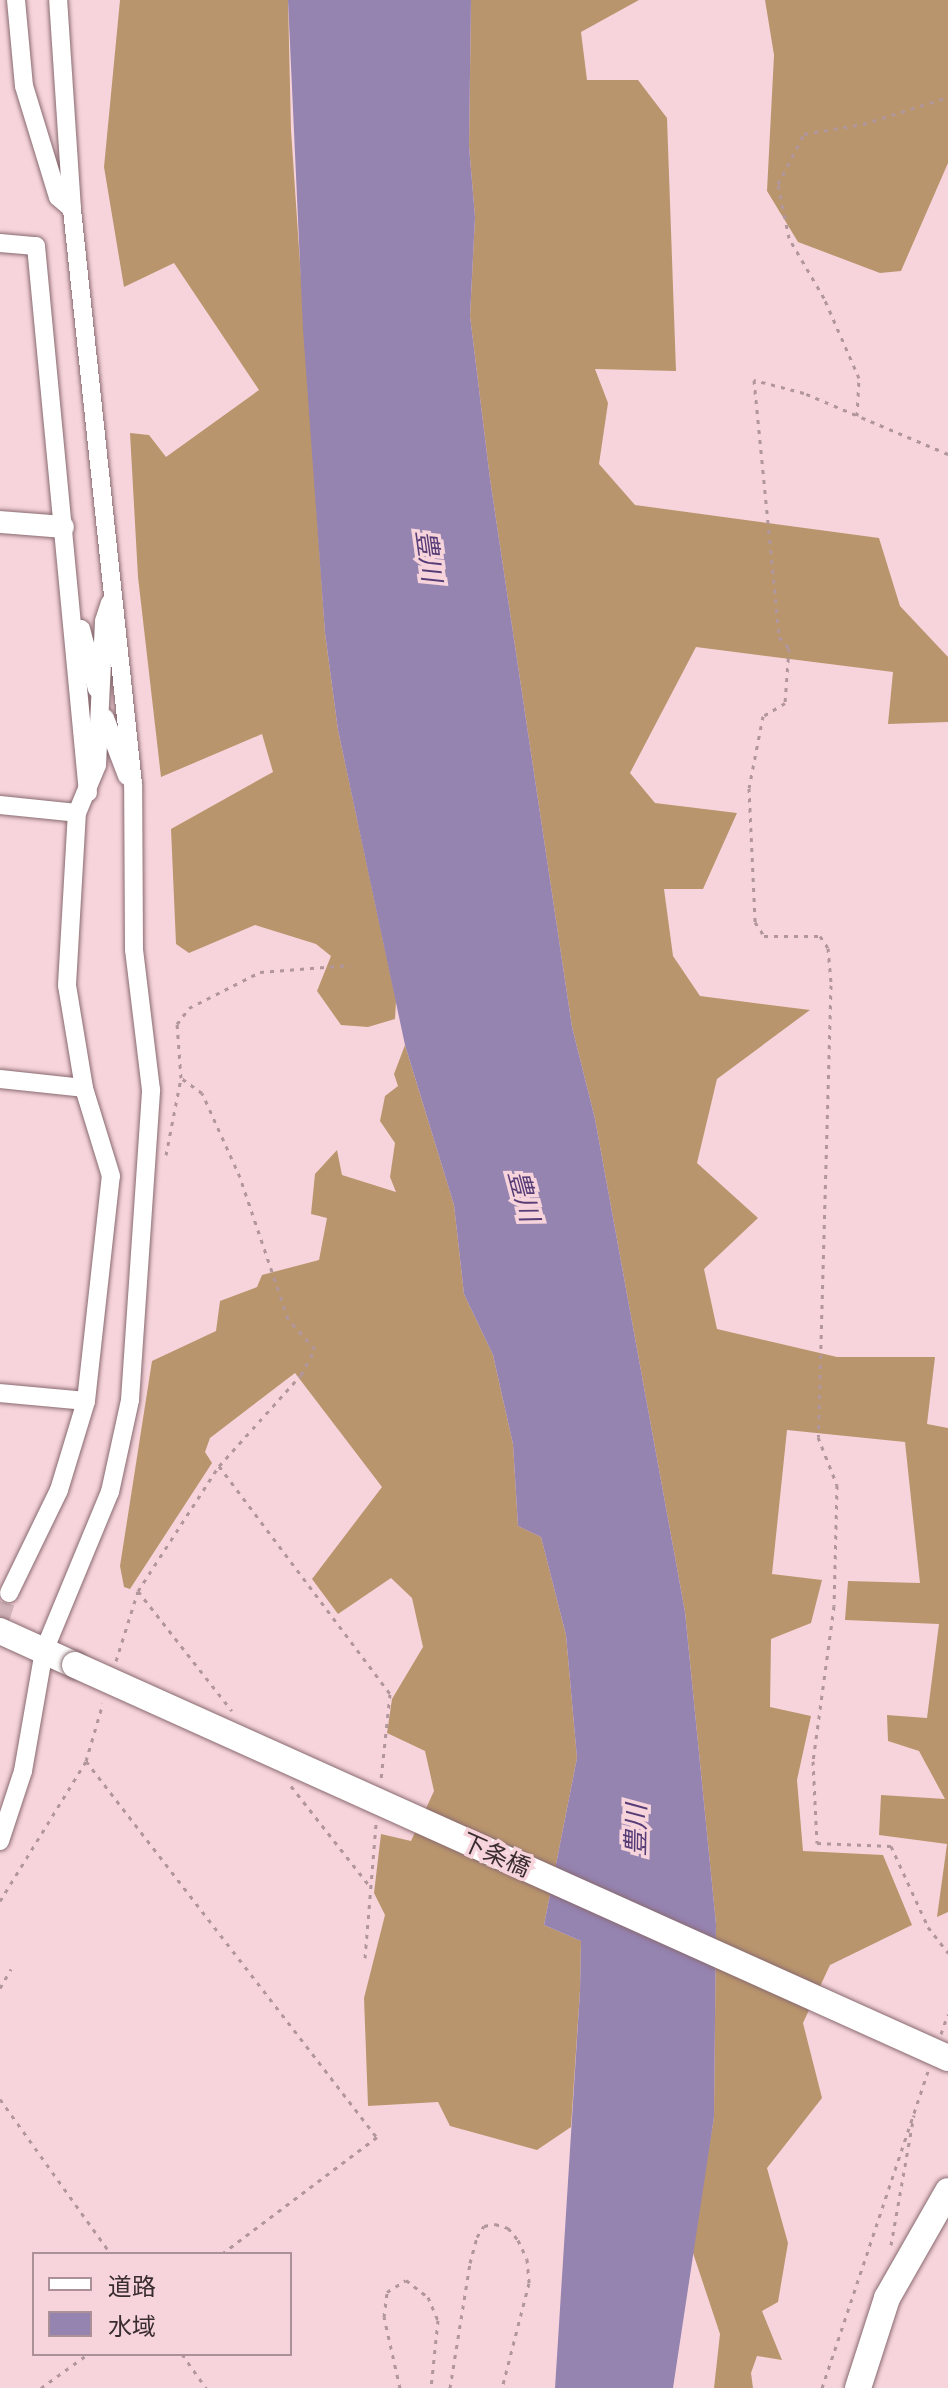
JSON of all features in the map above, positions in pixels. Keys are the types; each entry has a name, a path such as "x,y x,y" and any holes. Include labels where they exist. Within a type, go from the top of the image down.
{"main road":[{"name":"下条橋","path":"0,1631 939,2053"},
{"path":"858,2388 887,2298 948,2191"}],"street":[{"path":"16,0 24,86 58,197 72,209"},
{"path":"0,1841 23,1771 44,1651 110,1492 130,1400 151,1090 134,950 133,784 72,209 58,0"},
{"path":"0,243 36,246 88,793"},
{"path":"0,522 63,527"},
{"path":"68,580 102,709 121,768 133,784"},
{"path":"9,1593 59,1490 86,1401 111,1176 84,1088 67,985 77,813 88,793 102,709 104,621 113,592"},
{"path":"0,805 77,813"},
{"path":"0,1079 84,1088"},
{"path":"0,1393 86,1401"}],"path":[{"path":"857,416 859,378 824,298 789,238 778,184 804,134 863,124 948,97"},
{"path":"948,454 804,393 754,380 779,637 789,648 785,703 763,716 749,788 755,922 764,936 820,936 829,960 818,1437 837,1485 834,1606 813,1761 817,1843 891,1846 928,1927 948,1953"},
{"path":"163,1168 181,1078 177,1024 189,1008 260,972 351,965"},
{"path":"113,1671 138,1591 219,1466 301,1375 315,1349 288,1319 240,1177 202,1093 181,1078"},
{"path":"219,1466 390,1694 381,1782"},
{"path":"0,1901 86,1761 104,1701"},
{"path":"86,1761 377,2137 225,2252"},
{"path":"365,1958 377,1812"},
{"path":"0,1988 11,1969"},
{"path":"822,2388 918,2099 939,2053 948,2014"},
{"path":"0,2099 110,2252"},
{"path":"890,2254 918,2099"},
{"path":"450,2388 477,2237 484,2226 495,2224 508,2228 518,2240 527,2259 529,2283 502,2388"},
{"path":"400,2388 384,2317 387,2292 406,2280 428,2297 438,2320 431,2388"},
{"path":"41,2388 85,2356"},
{"path":"183,2356 206,2388"}],"shaded area":[{"path":"120,0 288,0 291,130 325,633 338,730 396,1001 395,1019 368,1027 341,1025 317,991 331,956 316,944 255,925 189,953 176,944 171,829 273,772 262,734 161,777 138,577 130,433 149,435 166,457 259,390 174,263 124,287 104,167"},
{"path":"471,0 639,0 581,32 587,80 638,80 667,118 676,371 595,369 608,403 599,464 635,505 879,538 900,606 948,657 948,722 888,724 893,672 696,647 630,773 655,803 737,813 703,889 664,889 673,956 700,996 810,1010 717,1079 697,1163 758,1218 704,1269 717,1329 837,1357 935,1357 927,1424 948,1428 948,1912 937,1917 947,1844 879,1835 881,1795 945,1799 919,1751 888,1741 887,1715 927,1718 939,1624 845,1620 848,1581 920,1583 905,1442 787,1430 772,1574 822,1580 811,1623 771,1639 770,1707 811,1716 797,1780 803,1851 883,1855 912,1925 830,1965 803,2023 822,2098 767,2168 788,2243 778,2302 762,2311 782,2360 757,2356 751,2373 753,2388 714,2388 720,2334 692,2250 714,2117 716,1924 685,1612 595,1119 572,1027 490,479 470,316 475,217 469,146"},
{"path":"765,0 948,0 948,163 901,271 880,273 798,242 767,191 774,55"},
{"path":"405,1045 454,1205 464,1294 493,1355 513,1444 518,1526 541,1537 566,1635 577,1758 544,1925 581,1941 580,1991 571,2127 537,2150 450,2126 438,2102 368,2106 364,1998 385,1915 374,1893 381,1834 411,1841 434,1791 425,1751 387,1733 392,1699 423,1647 412,1598 391,1578 338,1614 312,1579 382,1487 295,1373 210,1438 205,1452 212,1463 130,1589 124,1587 120,1566 152,1361 216,1331 220,1301 257,1287 262,1275 319,1260 327,1218 311,1214 315,1174 337,1150 342,1175 396,1192 390,1177 395,1143 380,1121 385,1096 398,1086 394,1074"}],"water":[{"name":"豊川","path":"288,0 471,0 469,146 475,217 470,316 490,479 572,1027 595,1119 685,1612 716,1924 714,2117 673,2388 555,2388 581,1941 544,1925 577,1758 566,1635 541,1537 518,1526 513,1444 493,1355 464,1294 454,1205 405,1045 338,730 325,633 303,329"}],"tunnel":[{"path":"0,1620 9,1593"}]}
